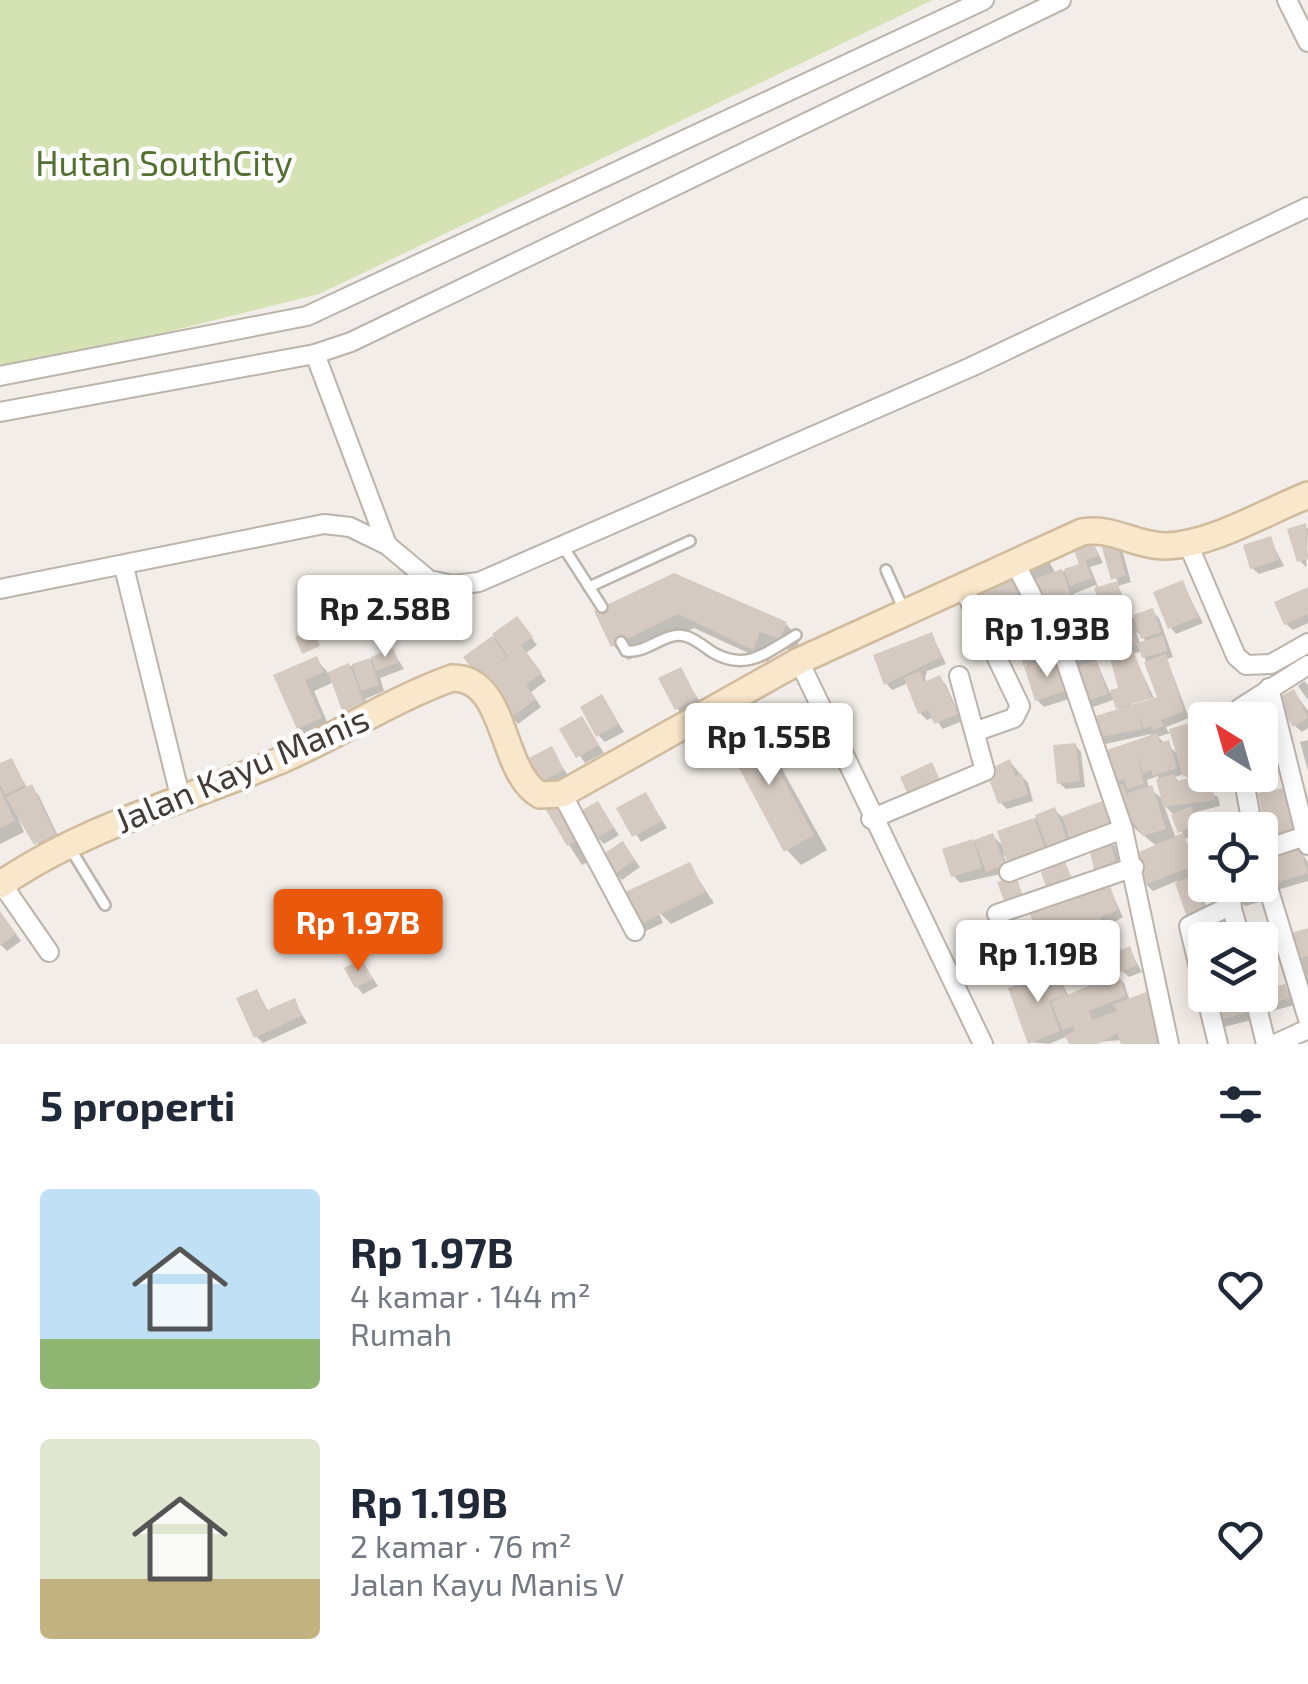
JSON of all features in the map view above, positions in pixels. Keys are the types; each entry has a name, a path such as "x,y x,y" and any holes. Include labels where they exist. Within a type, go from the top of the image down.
{"street":[{"path":"0,376 307,316 984,0"},
{"path":"0,412 315,354 351,342 1061,0"},
{"path":"1287,0 1308,42"},
{"path":"0,589 324,524 350,526 386,545 429,580 453,584 479,582 564,548 971,366 1308,207"},
{"path":"315,354 386,545"},
{"path":"635,931 562,794 798,648 904,612 1014,561 1092,530 1148,546 1188,544 1308,494"},
{"path":"1188,544 1236,656 1246,665 1272,664 1308,643"},
{"path":"1014,561 1066,662 1123,829 1170,1044"},
{"path":"124,567 181,800"},
{"path":"962,585 1020,706 1014,718 977,732"},
{"path":"798,648 871,820 983,1044"},
{"path":"1249,702 1308,665"},
{"path":"871,820 980,776 987,765 958,676"},
{"name":"Jalan Kayu Manis","path":"1,884 68,845 290,756 441,682 464,678 485,695 527,785 540,795 562,794"},
{"path":"1269,688 1307,839 1278,846"},
{"path":"1009,872 1123,829"},
{"path":"998,914 1134,866"},
{"path":"1,884 49,952"},
{"path":"1231,902 1236,922"},
{"path":"1272,902 1308,1019"},
{"path":"1198,922 1232,905"},
{"path":"1210,1012 1218,1044"},
{"path":"1258,1012 1266,1044"},
{"path":"1275,1044 1308,1029"}],"lane":[{"path":"589,587 690,541"},
{"path":"564,548 602,607"},
{"path":"886,570 904,612"},
{"path":"621,642 626,651 635,652 672,636 686,636 737,664 798,648"},
{"path":"68,845 105,905"}],"green space":[{"name":"Hutan SouthCity","path":"0,0 933,0 319,294 0,374"}],"building":[{"path":"1306,523 1308,559 1297,562 1287,529"},
{"path":"1271,536 1279,560 1250,569 1243,545"},
{"path":"1115,537 1126,575 1111,580 1100,541"},
{"path":"1092,538 1098,556 1085,560 1092,578 1070,586 1064,569 1079,564 1072,545"},
{"path":"1062,569 1074,604 1044,615 1032,580"},
{"path":"1017,571 1040,626 1036,628 1040,637 1029,642 1037,659 1023,666 1012,626 989,636 976,606 985,602 979,587"},
{"path":"674,573 787,622 780,639 760,632 753,650 678,614 611,647 594,611"},
{"path":"1183,580 1198,617 1168,629 1153,592"},
{"path":"1117,581 1137,644 1115,651 1105,622 1083,630 1074,606 1096,597 1101,608 1094,588"},
{"path":"1308,587 1308,614 1284,625 1274,602"},
{"path":"1072,607 1080,630 1057,638 1049,616"},
{"path":"1153,608 1161,632 1141,639 1133,615"},
{"path":"517,616 533,637 521,645 542,673 526,685 536,699 509,719 463,657 492,636 506,656 494,666 508,656 492,634"},
{"path":"313,630 320,646 302,654 295,637"},
{"path":"1082,631 1091,657 1071,664 1062,638"},
{"path":"932,632 941,657 884,685 873,655"},
{"path":"1163,635 1167,651 1142,658 1137,643"},
{"path":"393,648 399,662 376,671 371,657"},
{"path":"1133,650 1152,698 1116,709 1110,690 1118,688 1110,658"},
{"path":"1166,654 1184,711 1161,720 1163,726 1153,730 1152,726 1144,729 1139,717 1142,729 1096,738 1089,718 1157,697 1144,662"},
{"path":"317,656 324,672 305,680 322,718 297,729 273,675"},
{"path":"370,658 379,685 361,691 352,664"},
{"path":"1042,660 1045,669 1064,663 1072,689 1035,701 1024,666"},
{"path":"1096,660 1108,694 1084,702 1073,668"},
{"path":"349,663 365,705 343,713 328,672"},
{"path":"681,667 697,698 675,710 658,678"},
{"path":"920,671 924,682 940,675 958,714 934,724 928,710 918,714 904,678"},
{"path":"1294,689 1308,718 1293,727 1276,699"},
{"path":"602,694 619,724 596,737 580,707"},
{"path":"732,707 740,722 720,734 711,719"},
{"path":"582,716 599,745 576,758 559,729"},
{"path":"1188,723 1188,775 1183,777 1169,729"},
{"path":"753,724 814,835 784,852 724,740"},
{"path":"1157,733 1160,743 1169,740 1177,768 1153,776 1151,770 1143,773 1137,754 1144,784 1127,789 1124,779 1109,783 1101,752"},
{"path":"1076,743 1080,781 1057,784 1053,745"},
{"path":"552,746 564,770 541,782 529,758"},
{"path":"12,758 25,785 5,795 0,784 0,763"},
{"path":"1010,759 1015,776 1022,774 1028,795 998,804 986,771"},
{"path":"932,762 940,780 908,795 900,777"},
{"path":"1175,774 1177,781 1188,778 1188,792 1213,792 1215,800 1163,807 1156,779"},
{"path":"32,784 56,835 34,845 6,797"},
{"path":"1123,784 1128,798 1128,793 1152,785 1166,829 1143,836 1134,823 1127,825 1115,787"},
{"path":"1289,787 1296,831 1278,834 1278,812 1262,812 1258,793"},
{"path":"0,789 15,821 0,828"},
{"path":"646,792 662,821 632,837 616,808"},
{"path":"561,799 583,837 567,846 545,808"},
{"path":"1105,800 1114,824 1070,839 1062,816"},
{"path":"598,801 614,828 595,839 579,812"},
{"path":"1191,806 1193,812 1188,812 1188,829 1178,833 1171,815"},
{"path":"1055,807 1067,839 1047,847 1035,815"},
{"path":"1034,818 1045,848 1007,862 997,831"},
{"path":"993,833 1005,865 986,872 974,840"},
{"path":"1183,833 1188,845 1188,868 1144,885 1132,855"},
{"path":"1109,837 1117,867 1095,873 1089,849"},
{"path":"973,839 982,868 951,877 942,849"},
{"path":"623,841 635,860 613,875 600,856"},
{"path":"1299,843 1308,873 1278,882 1278,849"},
{"path":"1063,855 1073,884 1048,893 1041,872 1049,869 1046,861"},
{"path":"690,862 705,892 637,926 621,894"},
{"path":"1016,875 1024,900 1006,906 997,882"},
{"path":"1188,878 1188,902 1202,902 1205,911 1187,917 1175,883"},
{"path":"1109,882 1118,910 1100,917 1102,922 1064,933 1061,925 1037,934 1028,908"},
{"path":"0,911 16,934 0,946"},
{"path":"1308,928 1308,956 1296,960 1288,934"},
{"path":"1063,938 1067,946 1073,943 1080,958 1061,967 1050,944"},
{"path":"1130,946 1137,965 1120,972 1112,954"},
{"path":"362,959 373,979 355,988 344,968"},
{"path":"1057,970 1066,995 1049,1001 1060,1031 1028,1044 1008,988"},
{"path":"1118,973 1126,996 1089,1011 1092,1020 1117,1011 1114,1004 1152,990 1163,1044 1121,1044 1117,1033 1098,1044 1069,1044 1065,1035 1075,1031 1073,1026 1062,1030 1051,1002"},
{"path":"1285,984 1290,998 1278,1001 1278,986"},
{"path":"257,989 267,1010 295,998 302,1016 254,1038 236,998"},
{"path":"1213,1012 1246,1012 1246,1013 1215,1021"}]}
